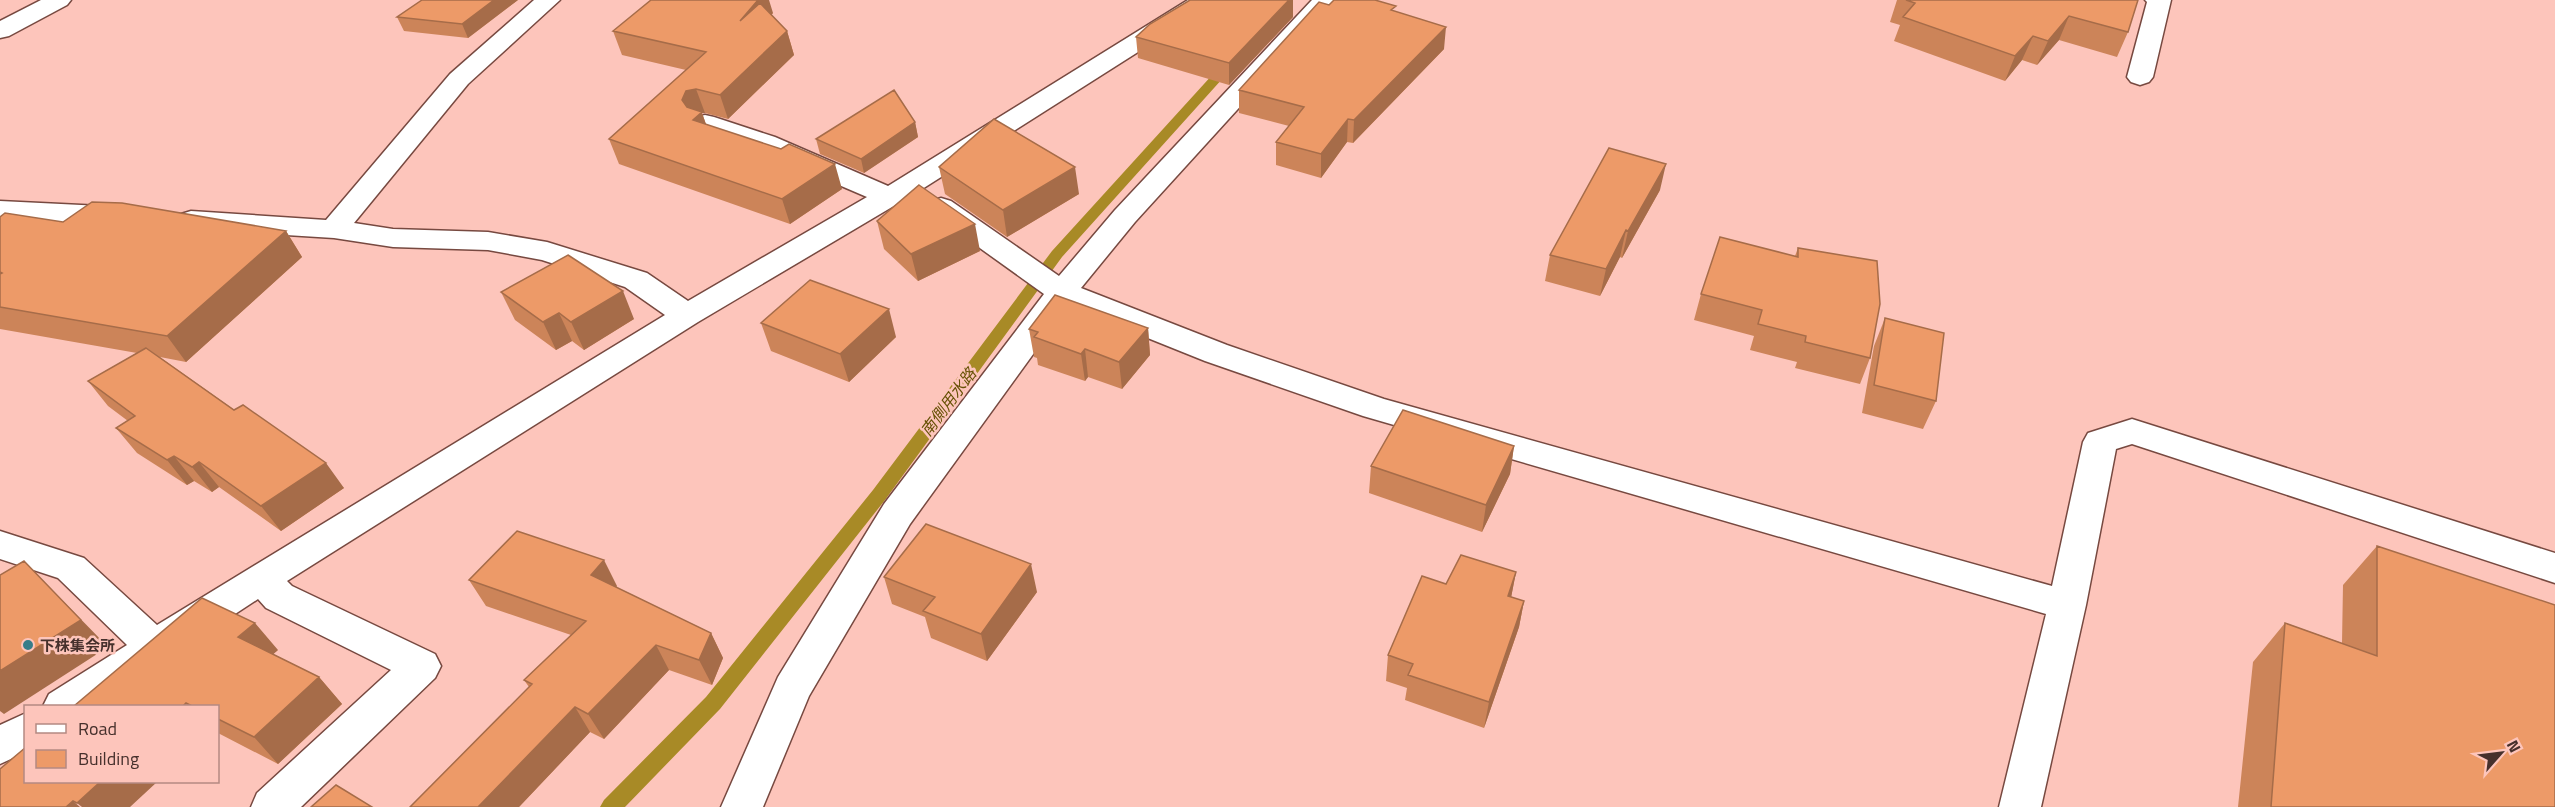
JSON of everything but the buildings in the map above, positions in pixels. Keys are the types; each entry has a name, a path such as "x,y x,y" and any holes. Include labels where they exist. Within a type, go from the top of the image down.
{"street":[{"path":"0,31 59,0"},
{"path":"334,229 459,79 548,0"},
{"path":"65,705 262,578 687,315 899,190 1204,0"},
{"path":"742,807 792,689 897,514 1062,292 1125,216 1325,0"},
{"path":"2140,77 2159,0 2157,0"},
{"path":"705,123 899,190 1062,292 1216,353 1375,408 2067,605"},
{"path":"4,222 42,211 334,229 393,238 488,241 547,251 636,280 687,315"},
{"path":"2020,807 2067,605 2100,442 2132,431 2555,568"},
{"path":"0,545 72,568 156,648"},
{"path":"262,578 279,597 421,666 272,807"},
{"path":"0,746 24,731"}],"waterway":[{"name":"南側用水路","path":"611,807 713,703 879,495 1057,254 1228,65"}],"place":[{"name":"下株集会所","path":"28,645"}]}
